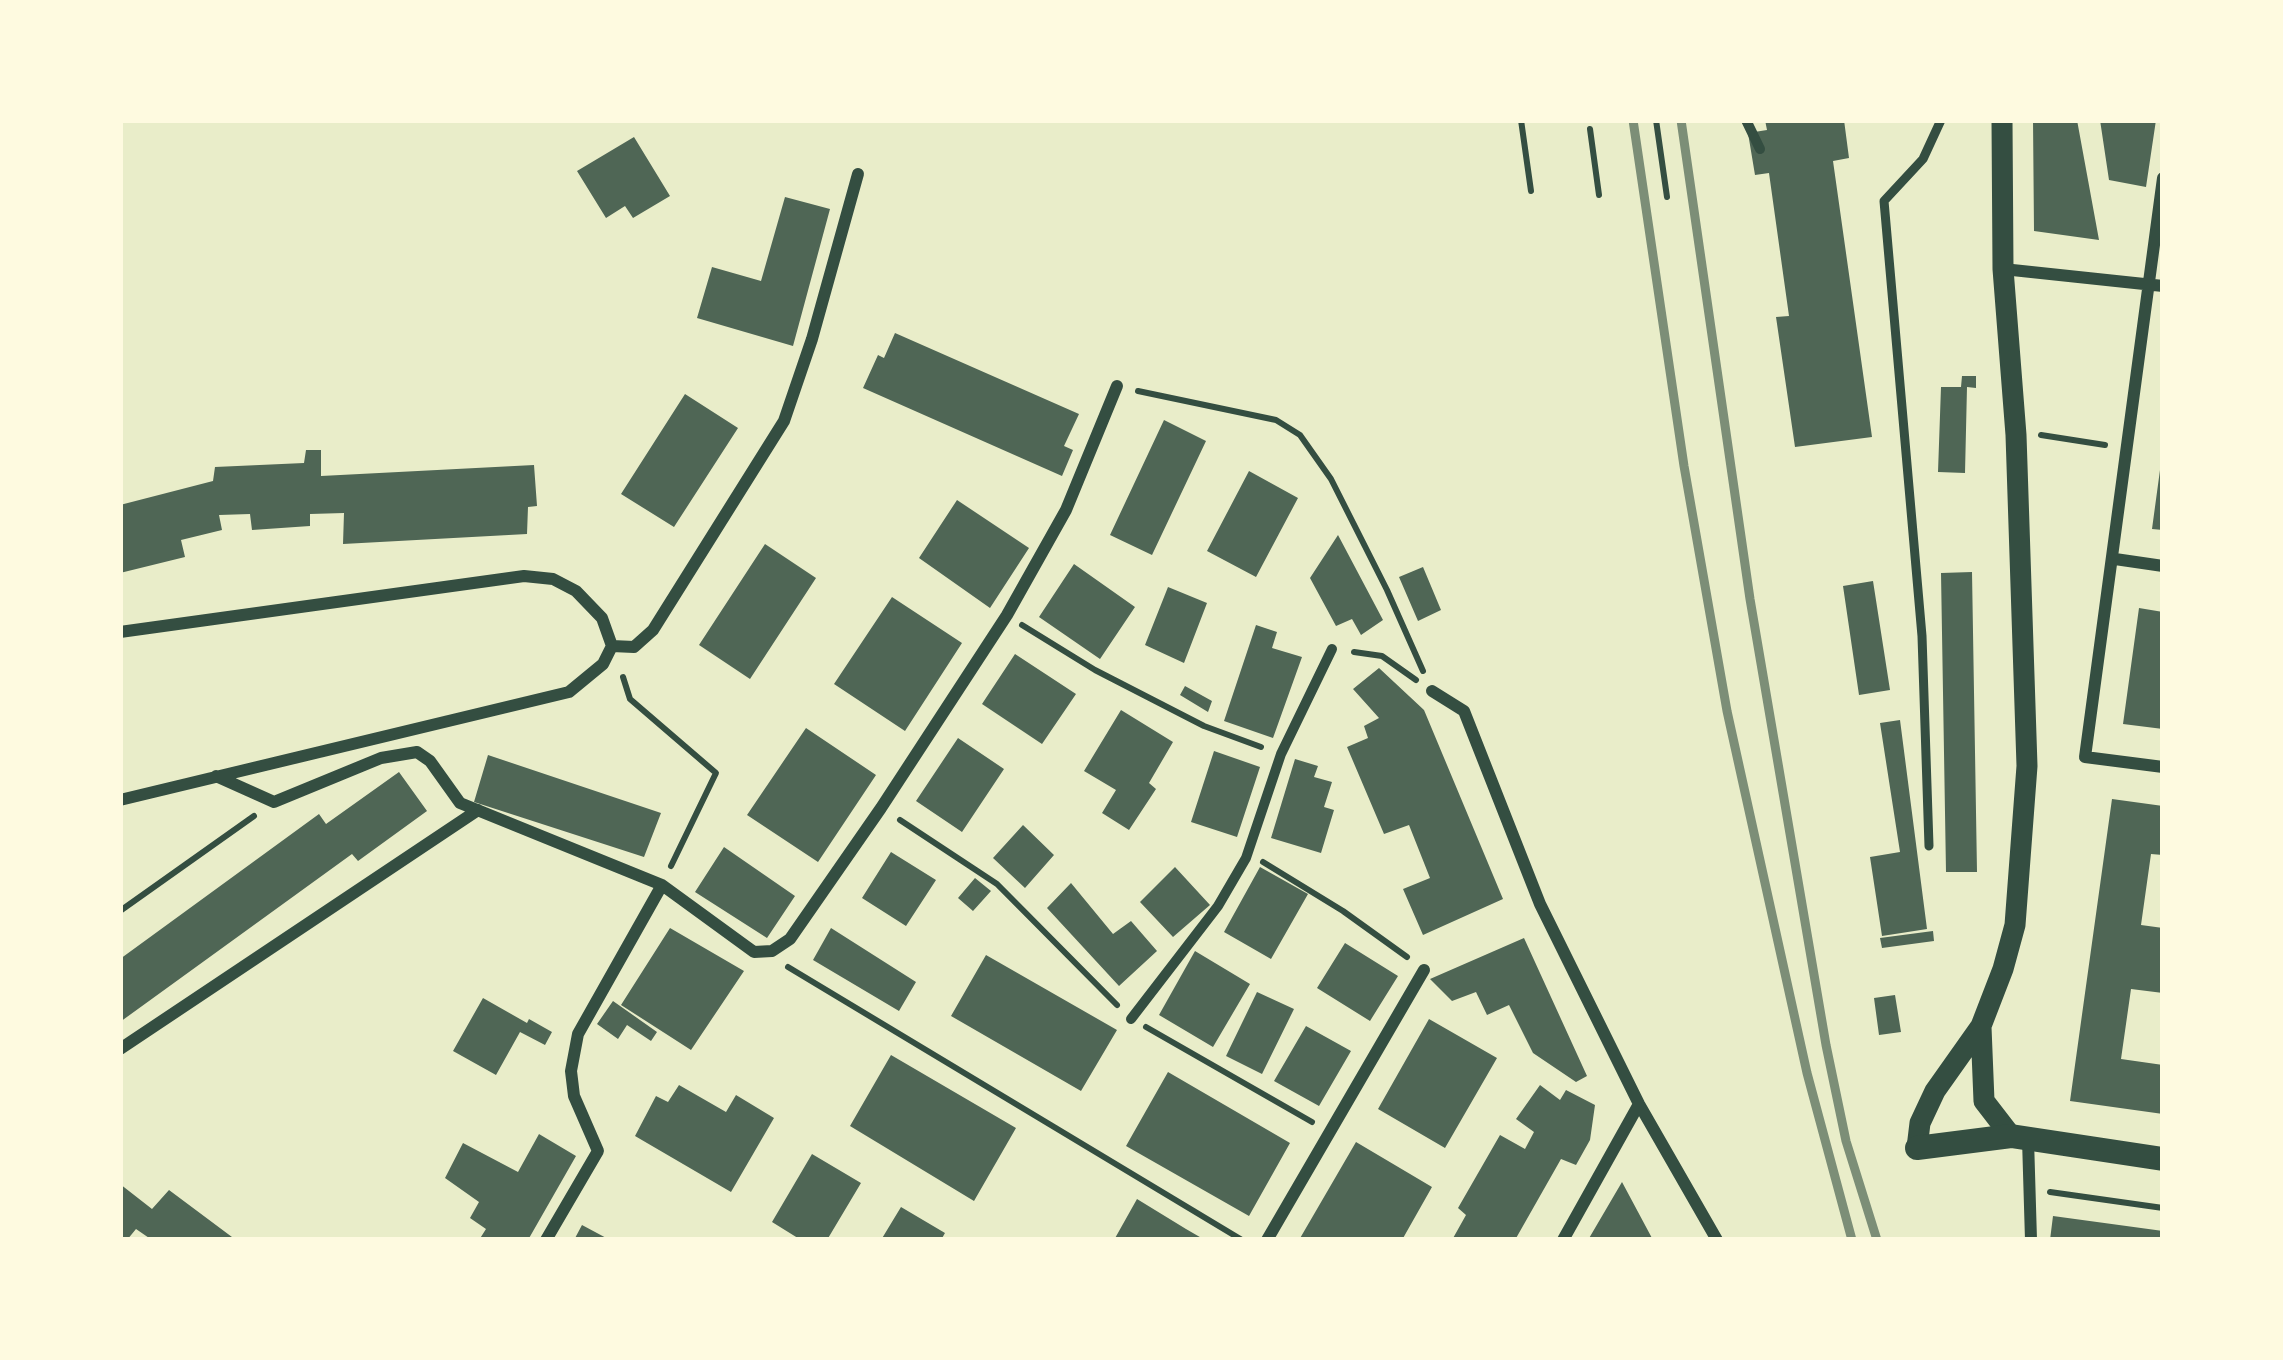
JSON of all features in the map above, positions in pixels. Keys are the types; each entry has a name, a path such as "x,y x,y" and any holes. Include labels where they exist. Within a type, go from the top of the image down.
{"main road":[{"path":"1917,1148 2019,1137 2163,1159"}],"street":[{"path":"1746,120 1760,149"},
{"path":"1917,1148 1920,1123 1936,1091 1981,1026 2015,925 2027,766 2016,435 2003,269 2002,120"},
{"path":"612,646 634,647 653,630 784,421 858,174"},
{"path":"2163,178 2085,757 2163,767"},
{"path":"2003,269 2163,286"},
{"path":"216,776 274,802 381,758 417,752 430,761 460,802 662,885 754,952 764,953 790,939 1007,615 1066,511 1117,386"},
{"path":"2115,559 2163,566"},
{"path":"120,632 524,576 553,579 576,591 602,618 612,646 603,664 568,692 120,800"},
{"path":"1131,1018 1218,906 1247,853 1281,754 1332,649"},
{"path":"1432,691 1464,711 1540,904 1639,1104 1717,1240"},
{"path":"120,1049 478,810"},
{"path":"546,1240 598,1151 574,1096 575,1046 591,1005 662,885"},
{"path":"1267,1240 1424,970"},
{"path":"1981,1026 1984,1101 2019,1137 2029,1190 2031,1240"},
{"path":"1563,1240 1639,1104"}],"lane":[{"path":"1929,846 1922,636 1884,201 1923,159 1941,120"}],"path":[{"path":"1521,120 1531,191"},
{"path":"1656,120 1667,197"},
{"path":"1590,129 1599,195"},
{"path":"1117,386 1276,420 1300,435 1330,479 1369,553 1432,691"},
{"path":"2016,435 2126,449"},
{"path":"1007,615 1095,670 1186,717 1281,754"},
{"path":"612,646 630,699 716,773 662,885"},
{"path":"1332,649 1382,656 1432,691"},
{"path":"120,911 274,802"},
{"path":"881,808 997,884 1131,1018 1330,1133"},
{"path":"1247,853 1343,911 1424,970"},
{"path":"764,953 1242,1240"},
{"path":"2029,1190 2163,1208"}],"building":[{"path":"1765,120 1844,120 1849,158 1833,161 1872,437 1795,447 1776,317 1789,316 1769,173 1755,175 1748,133 1767,130"},
{"path":"2033,120 2077,120 2099,240 2034,231"},
{"path":"2100,120 2156,120 2146,187 2109,180"},
{"path":"634,137 670,196 633,218 625,206 606,218 577,171"},
{"path":"785,197 830,209 793,346 697,318 712,267 761,281"},
{"path":"895,333 1079,414 1064,446 1073,450 1062,476 863,388 878,355 884,358"},
{"path":"1962,376 1976,376 1976,388 1967,387 1965,473 1938,472 1941,387 1961,387"},
{"path":"685,394 738,428 674,527 621,494"},
{"path":"1164,420 1206,441 1152,555 1110,535"},
{"path":"306,450 321,450 321,476 534,465 537,506 528,507 527,534 343,544 344,513 310,514 310,526 252,530 250,514 219,515 222,530 181,540 185,557 120,573 120,505 213,481 215,467 304,463"},
{"path":"2163,470 2163,530 2152,529"},
{"path":"1249,471 1298,498 1256,577 1207,551"},
{"path":"957,500 1029,548 990,608 919,558"},
{"path":"1338,535 1383,620 1361,635 1352,619 1336,626 1310,578"},
{"path":"765,544 816,578 750,679 699,645"},
{"path":"1074,564 1135,607 1100,659 1039,617"},
{"path":"1423,567 1441,610 1418,621 1399,577"},
{"path":"1972,572 1977,872 1946,872 1941,573"},
{"path":"1873,581 1890,690 1859,695 1843,586"},
{"path":"1168,587 1207,603 1184,663 1145,645"},
{"path":"892,597 962,643 905,731 834,684"},
{"path":"2139,608 2163,612 2163,729 2123,724"},
{"path":"1256,625 1277,632 1272,648 1302,657 1273,738 1224,721"},
{"path":"1015,654 1076,694 1042,744 982,704"},
{"path":"1379,668 1424,710 1503,899 1423,935 1403,889 1430,878 1409,825 1384,834 1347,747 1368,738 1364,726 1379,718 1353,689"},
{"path":"1185,686 1212,701 1208,712 1180,695"},
{"path":"1121,710 1173,742 1149,783 1156,789 1129,830 1102,813 1116,790 1084,771"},
{"path":"1900,720 1927,929 1882,936 1870,857 1900,852 1880,723"},
{"path":"806,728 876,775 818,862 747,815"},
{"path":"958,738 1004,769 962,832 916,801"},
{"path":"1214,751 1260,767 1237,837 1191,822"},
{"path":"488,755 661,813 644,857 474,802"},
{"path":"1295,759 1318,766 1314,777 1332,782 1324,807 1334,810 1321,853 1271,838"},
{"path":"399,772 427,811 358,861 352,854 120,1022 120,959 319,814 326,824"},
{"path":"2112,799 2163,806 2163,855 2151,854 2141,925 2163,928 2163,993 2131,989 2121,1059 2163,1065 2163,1114 2070,1101"},
{"path":"1023,825 1054,855 1025,888 993,858"},
{"path":"724,847 795,896 767,938 695,892"},
{"path":"891,852 936,880 906,926 862,898"},
{"path":"1175,867 1210,905 1173,937 1140,902"},
{"path":"1260,867 1308,894 1271,959 1224,932"},
{"path":"975,878 991,891 973,911 958,898"},
{"path":"1071,883 1113,934 1131,921 1157,951 1119,986 1047,908"},
{"path":"670,928 744,971 691,1050 621,1005"},
{"path":"831,928 916,982 899,1011 813,960"},
{"path":"1933,931 1934,941 1882,948 1880,938"},
{"path":"1524,938 1587,1076 1576,1082 1533,1053 1509,1005 1487,1015 1476,992 1452,1001 1430,979"},
{"path":"1345,943 1398,976 1370,1021 1317,988"},
{"path":"1195,951 1250,984 1213,1047 1159,1015"},
{"path":"986,955 1117,1030 1081,1091 951,1016"},
{"path":"1257,992 1294,1009 1262,1074 1226,1056"},
{"path":"1895,995 1901,1032 1879,1035 1874,998"},
{"path":"483,998 552,1032 545,1045 520,1032 496,1075 453,1051"},
{"path":"613,1001 657,1032 651,1041 627,1025 618,1039 597,1024"},
{"path":"1429,1019 1497,1058 1445,1148 1378,1109"},
{"path":"1306,1026 1351,1051 1319,1106 1274,1081"},
{"path":"891,1055 1016,1128 974,1201 850,1126"},
{"path":"1168,1072 1290,1143 1249,1216 1126,1146"},
{"path":"679,1085 726,1112 736,1095 774,1118 731,1192 635,1136 656,1096 668,1102"},
{"path":"1540,1085 1560,1100 1566,1090 1595,1105 1590,1140 1576,1165 1561,1159 1515,1240 1452,1240 1466,1215 1458,1208 1500,1135 1525,1149 1534,1132 1516,1119"},
{"path":"539,1134 576,1156 528,1240 479,1240 486,1229 470,1218 479,1202 445,1178 463,1143 518,1172"},
{"path":"1356,1142 1432,1187 1402,1240 1299,1240"},
{"path":"812,1154 861,1183 827,1240 801,1240 772,1222"},
{"path":"1622,1182 1653,1240 1588,1240"},
{"path":"120,1184 152,1209 169,1190 236,1240 152,1240 136,1229 127,1240 120,1240"},
{"path":"1137,1199 1186,1229 1205,1240 1114,1240"},
{"path":"901,1207 945,1233 941,1240 881,1240"},
{"path":"2053,1216 2163,1231 2163,1240 2050,1240"},
{"path":"582,1225 610,1240 574,1240"}],"railway":[{"path":"1633,120 1684,466 1727,711 1807,1073 1852,1240"},
{"path":"1681,120 1750,599 1826,1045 1846,1141 1877,1240"}]}
